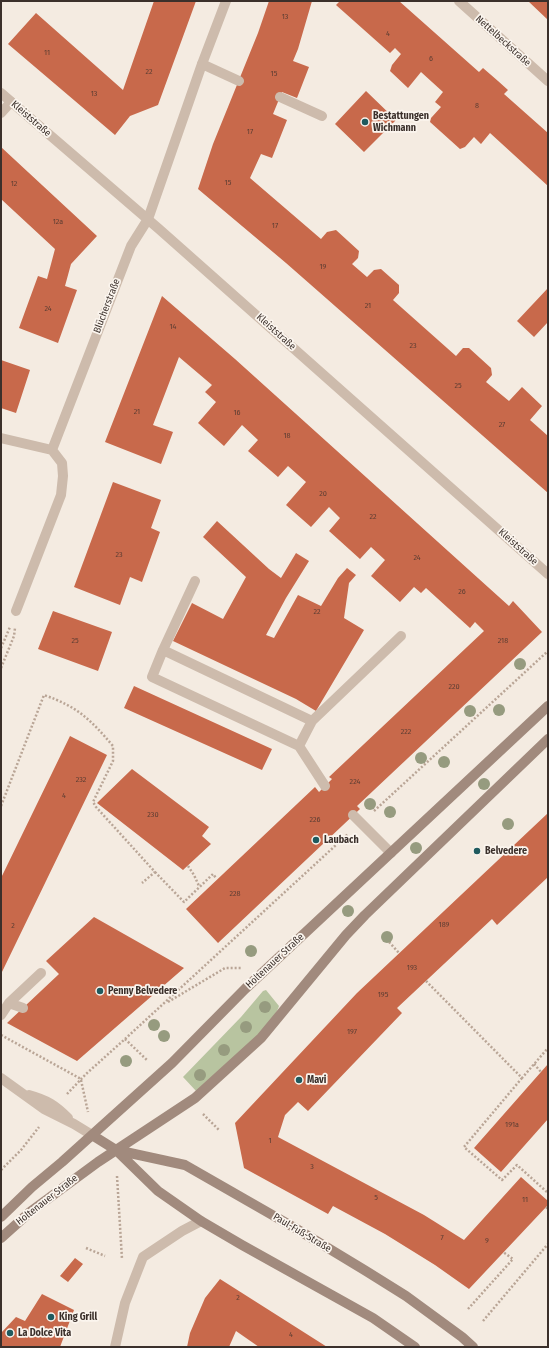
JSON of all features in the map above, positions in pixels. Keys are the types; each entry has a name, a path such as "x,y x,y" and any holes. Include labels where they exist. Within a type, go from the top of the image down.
{"main road":[{"name":"Holtenauer Straße","path":"1,1216 172,1063 245,989 548,706"},
{"name":"Holtenauer Straße","path":"1,1238 30,1212 116,1150 195,1098 261,1038 346,935 365,915 548,739"},
{"name":"Paul-Fuß-Straße","path":"92,1135 116,1150 158,1191 201,1221 372,1318 415,1347"},
{"name":"Paul-Fuß-Straße","path":"116,1150 185,1165 295,1228 406,1296 473,1347"}],"street":[{"name":"Blücherstraße","path":"52,450 131,246 148,219 202,64 226,1"},
{"name":"Nettelbeckstraße","path":"459,1 548,80"},
{"path":"202,64 239,81"},
{"name":"Kleiststraße","path":"1,93 148,219 548,574"},
{"path":"280,97 322,116"},
{"path":"1,113 11,102"},
{"path":"1,438 52,450 62,463 63,476 61,495 16,611"},
{"path":"195,581 152,677 299,746 325,786"},
{"path":"299,746 312,721 401,636"},
{"path":"163,650 312,721"},
{"path":"353,815 391,853"},
{"path":"1,1015 8,1003 41,973"},
{"path":"8,1003 23,1008"},
{"path":"1,1078 25,1094 43,1098 56,1106 74,1124 92,1135"},
{"path":"115,1347 125,1303 144,1257 182,1231 201,1221"}],"path":[{"path":"1,648 16,611"},
{"path":"1,668 14,636 16,611"},
{"path":"1,806 44,695 63,702 82,714 113,746 112,761 93,802 155,872 184,902 213,874 216,878"},
{"path":"188,866 199,886"},
{"path":"142,883 155,872"},
{"path":"389,942 399,953"},
{"path":"81,1079 164,1004 211,976"},
{"path":"426,981 522,1078"},
{"path":"1,1035 81,1079"},
{"path":"548,1048 464,1147 502,1180 517,1165 548,1193"},
{"path":"534,1064 541,1072"},
{"path":"81,1079 92,1135"},
{"path":"116,1150 119,1223"},
{"path":"1,1170 11,1158"},
{"path":"483,1321 548,1244"},
{"path":"86,1248 105,1256"},
{"path":"468,1309 512,1259 503,1252"}],"green space":[{"path":"266,990 279,1006 274,1015 266,1026 242,1051 197,1092 183,1077 241,1017 263,991"}],"building":[{"path":"154,1 196,1 158,105 130,116 115,135 8,44 36,13 123,90"},
{"path":"269,1 312,1 293,61 309,67 297,98 282,92 273,114 287,120 272,158 261,154 250,178 321,239 327,232 336,230 359,251 358,258 352,264 367,277 374,270 381,269 399,285 399,293 393,300 456,356 463,348 469,348 491,368 492,375 486,382 509,401 522,387 542,406 530,420 548,436 548,493 286,263 198,189 213,144 258,33"},
{"path":"340,1 399,1 479,72 483,68 498,81 508,90 504,94 548,133 548,186 490,133 481,144 474,137 465,147 460,149 430,122 431,118 441,107 435,102 443,92 421,72 408,88 390,71 392,65 401,54 395,48 390,53 336,5"},
{"path":"528,1 548,1 548,20"},
{"name":"Bestattungen Wichmann","path":"366,91 396,120 364,152 335,124"},
{"path":"1,147 97,236 71,264 65,286 77,290 58,343 19,328 38,276 47,279 55,249 1,199"},
{"path":"548,288 548,322 534,337 517,321"},
{"path":"162,296 235,359 509,606 513,601 542,632 357,806 360,809 218,943 186,909 315,787 319,792 332,779 329,777 484,631 475,622 470,628 426,588 421,593 414,587 400,602 371,576 385,560 371,547 360,559 329,531 340,518 329,507 311,527 286,505 306,482 288,466 278,477 248,451 258,440 242,425 224,446 198,423 216,402 205,392 212,385 179,357 153,425 173,432 161,464 105,442"},
{"path":"1,360 30,370 16,413 1,408"},
{"path":"113,482 161,500 151,528 160,532 142,582 130,577 120,605 74,587"},
{"path":"217,521 269,569 281,578 296,553 309,561 286,598 266,635 274,638 298,595 321,606 338,578 347,568 356,575 349,583 344,618 364,630 316,711 296,699 173,641 192,603 223,619 246,577 203,537"},
{"path":"53,611 112,632 98,671 38,649"},
{"path":"134,686 272,749 262,770 124,708"},
{"path":"70,736 107,755 1,974 1,878"},
{"path":"132,769 209,827 202,836 211,844 183,870 97,803"},
{"path":"548,813 548,877 497,925 492,919 397,1008 402,1013 308,1111 298,1102 285,1115 278,1137 424,1215 464,1240 521,1177 548,1201 548,1205 469,1289 435,1265 385,1234 333,1206 328,1214 244,1168 235,1123 357,993"},
{"name":"Penny Belvedere","path":"94,917 184,968 77,1061 7,1023 59,974 46,961"},
{"path":"548,1064 548,1119 501,1172 474,1148"},
{"path":"75,1258 83,1264 68,1282 60,1276"},
{"path":"220,1279 327,1347 259,1347 236,1331 229,1347 187,1347 190,1333 205,1298"},
{"path":"42,1294 74,1310 60,1347 1,1347 1,1333 16,1317 25,1321"}],"place":[{"name":"Bestattungen Wichmann","path":"365,122"},
{"name":"Laubach","path":"316,840"},
{"name":"Belvedere","path":"477,851"},
{"name":"Penny Belvedere","path":"100,991"},
{"name":"Mavi","path":"299,1080"},
{"name":"King Grill","path":"51,1317"},
{"name":"La Dolce Vita","path":"10,1333"}]}
